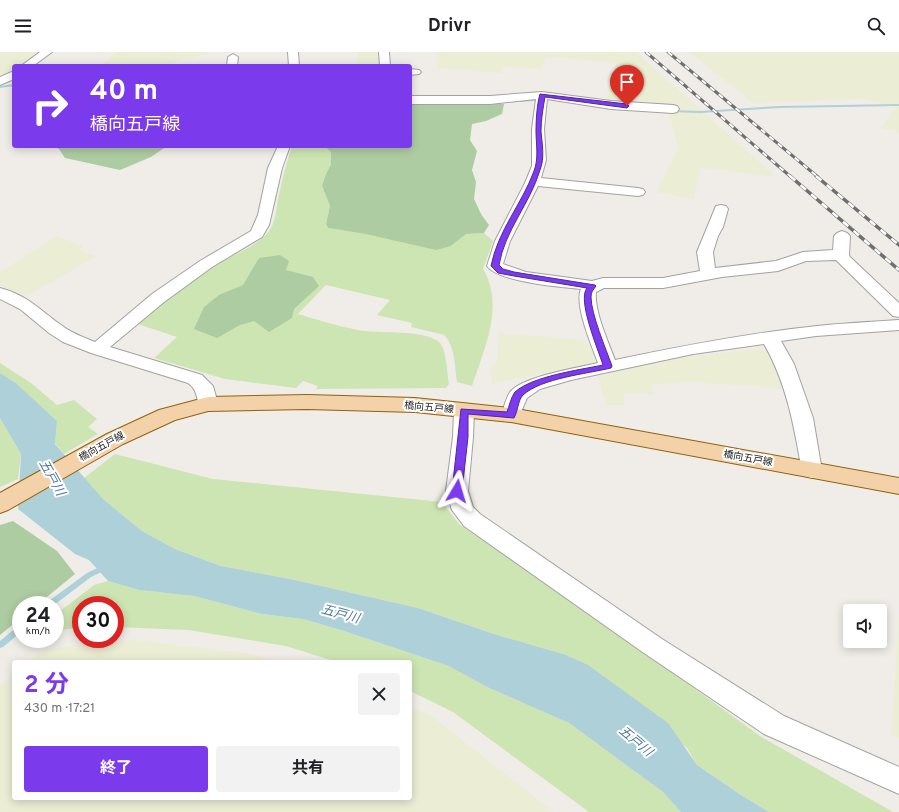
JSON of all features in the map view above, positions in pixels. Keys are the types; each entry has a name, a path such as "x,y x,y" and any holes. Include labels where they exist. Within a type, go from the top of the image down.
{"main road":[{"name":"橋向五戸線","path":"0,504 115,439 168,415 208,404 314,402 415,405 511,416 899,486"}],"street":[{"path":"29,64 47,52"},
{"path":"293,52 294,64"},
{"path":"384,52 386,64"},
{"path":"0,82 12,75"},
{"path":"412,100 490,100 542,95 611,105 674,109"},
{"path":"542,95 538,129 540,154 538,170 504,235 497,254 495,266 501,271 592,286 603,283 663,283 708,275 778,266 803,257 817,255 842,255"},
{"path":"97,348 158,298 206,264 257,234 265,216 275,168 283,148"},
{"path":"533,181 638,192"},
{"path":"708,275 705,252 710,236 716,227 721,208"},
{"path":"842,236 842,255 844,260 899,312"},
{"path":"592,286 588,291 587,298 591,316 608,366"},
{"path":"0,293 26,305 55,329 69,338 195,380 204,386 208,404"},
{"path":"511,416 518,395 533,385 568,375 693,349 816,331 899,325"},
{"path":"769,338 785,364 803,418 812,471"},
{"path":"464,411 463,437 457,491 463,510 472,520 652,646 774,725 899,781"}],"green space":[{"path":"0,52 41,52 23,64 12,64 12,71 0,78"},
{"path":"116,52 213,52 167,64 102,64"},
{"path":"358,52 380,52 380,64 356,64"},
{"path":"437,52 636,52 774,175 768,176 701,168 694,200 657,192 678,149 667,106 605,102 616,63 546,57 541,69 504,67 502,73 437,68"},
{"path":"689,52 899,52 899,133 880,128 897,107 863,99 753,103"},
{"path":"412,104 504,104 502,114 486,121 472,124 470,140 477,151 472,170 476,182 474,199 481,214 489,225 484,233 466,234 451,246 436,250 366,234 328,228 326,224 330,206 322,186 331,164 331,152 326,148 412,148"},
{"path":"57,148 164,148 151,157 120,170 65,158"},
{"path":"291,148 326,148 331,152 331,164 322,186 330,206 326,224 328,228 451,246 466,234 484,233 493,241 483,269 489,283 492,297 490,328 487,343 472,386 457,382 452,351 448,339 444,335 411,327 412,323 377,315 390,300 326,285 298,314 358,330 423,335 432,338 442,345 444,350 449,384 446,388 316,389 318,386 303,381 296,388 225,379 154,358 177,337 138,324 201,274 258,242 269,231 274,220"},
{"path":"57,236 83,246 79,250 97,256 27,296 0,285 0,272"},
{"path":"280,255 289,261 286,270 313,277 319,286 294,309 292,318 269,332 254,321 240,325 217,338 194,329 204,307 219,295 243,285 259,258"},
{"path":"499,333 583,340 594,348 597,362 492,384 490,371 497,361"},
{"path":"763,348 769,350 784,386 782,389 694,382 652,384 653,395 623,394 625,405 606,405 598,376 663,360"},
{"path":"0,363 31,383 57,405 74,400 97,419 88,427 98,434 64,454 55,443 57,421 16,383 0,373"},
{"path":"0,418 21,454 18,479 0,487"},
{"path":"115,454 213,479 442,502 459,524 640,649 760,736 893,812 769,812 697,765 687,748 563,654 494,634 418,608 295,580 221,566 175,549 142,531 103,499 84,478"},
{"path":"13,521 57,551 75,574 48,596 12,596 12,625 0,635 0,525"},
{"path":"108,581 139,590 194,596 262,614 303,619 450,666 487,687 569,723 663,792 681,812 589,812 453,712 412,692 412,660 331,660 286,646 188,630 124,627 124,596 80,596 94,585"},
{"path":"72,602 72,629 64,629 64,608"},
{"path":"899,612 899,739 891,734"},
{"path":"136,640 245,653 271,660 30,660 44,649 72,646 72,648 124,648 124,641"},
{"path":"12,676 12,800 412,800 412,707 430,715 554,812 0,812 0,685"}],"water":[{"name":"五戸川","path":"0,373 16,383 57,421 55,444 103,499 142,531 175,549 221,566 295,580 418,608 494,634 563,654 588,665 668,723 697,765 769,812 681,812 663,792 569,723 487,687 449,666 303,619 262,614 194,596 139,590 108,581 89,560 75,554 18,509 21,454 0,418"}],"waterway":[{"path":"0,87 12,85"},
{"path":"520,101 544,99"},
{"path":"671,111 700,112 779,107 899,105"},
{"path":"61,596 89,575 106,567"},
{"path":"0,645 12,635"}],"railway":[{"path":"646,52 791,177"},
{"path":"668,52 818,177"},
{"path":"790,176 899,270"},
{"path":"816,176 899,245"}],"route":[{"path":"457,491 463,437 464,411 511,416 518,395 533,385 608,366 591,316 587,298 588,291 592,286 514,274 501,271 495,266 497,254 504,235 538,170 540,154 538,129 542,95 627,106"}]}
